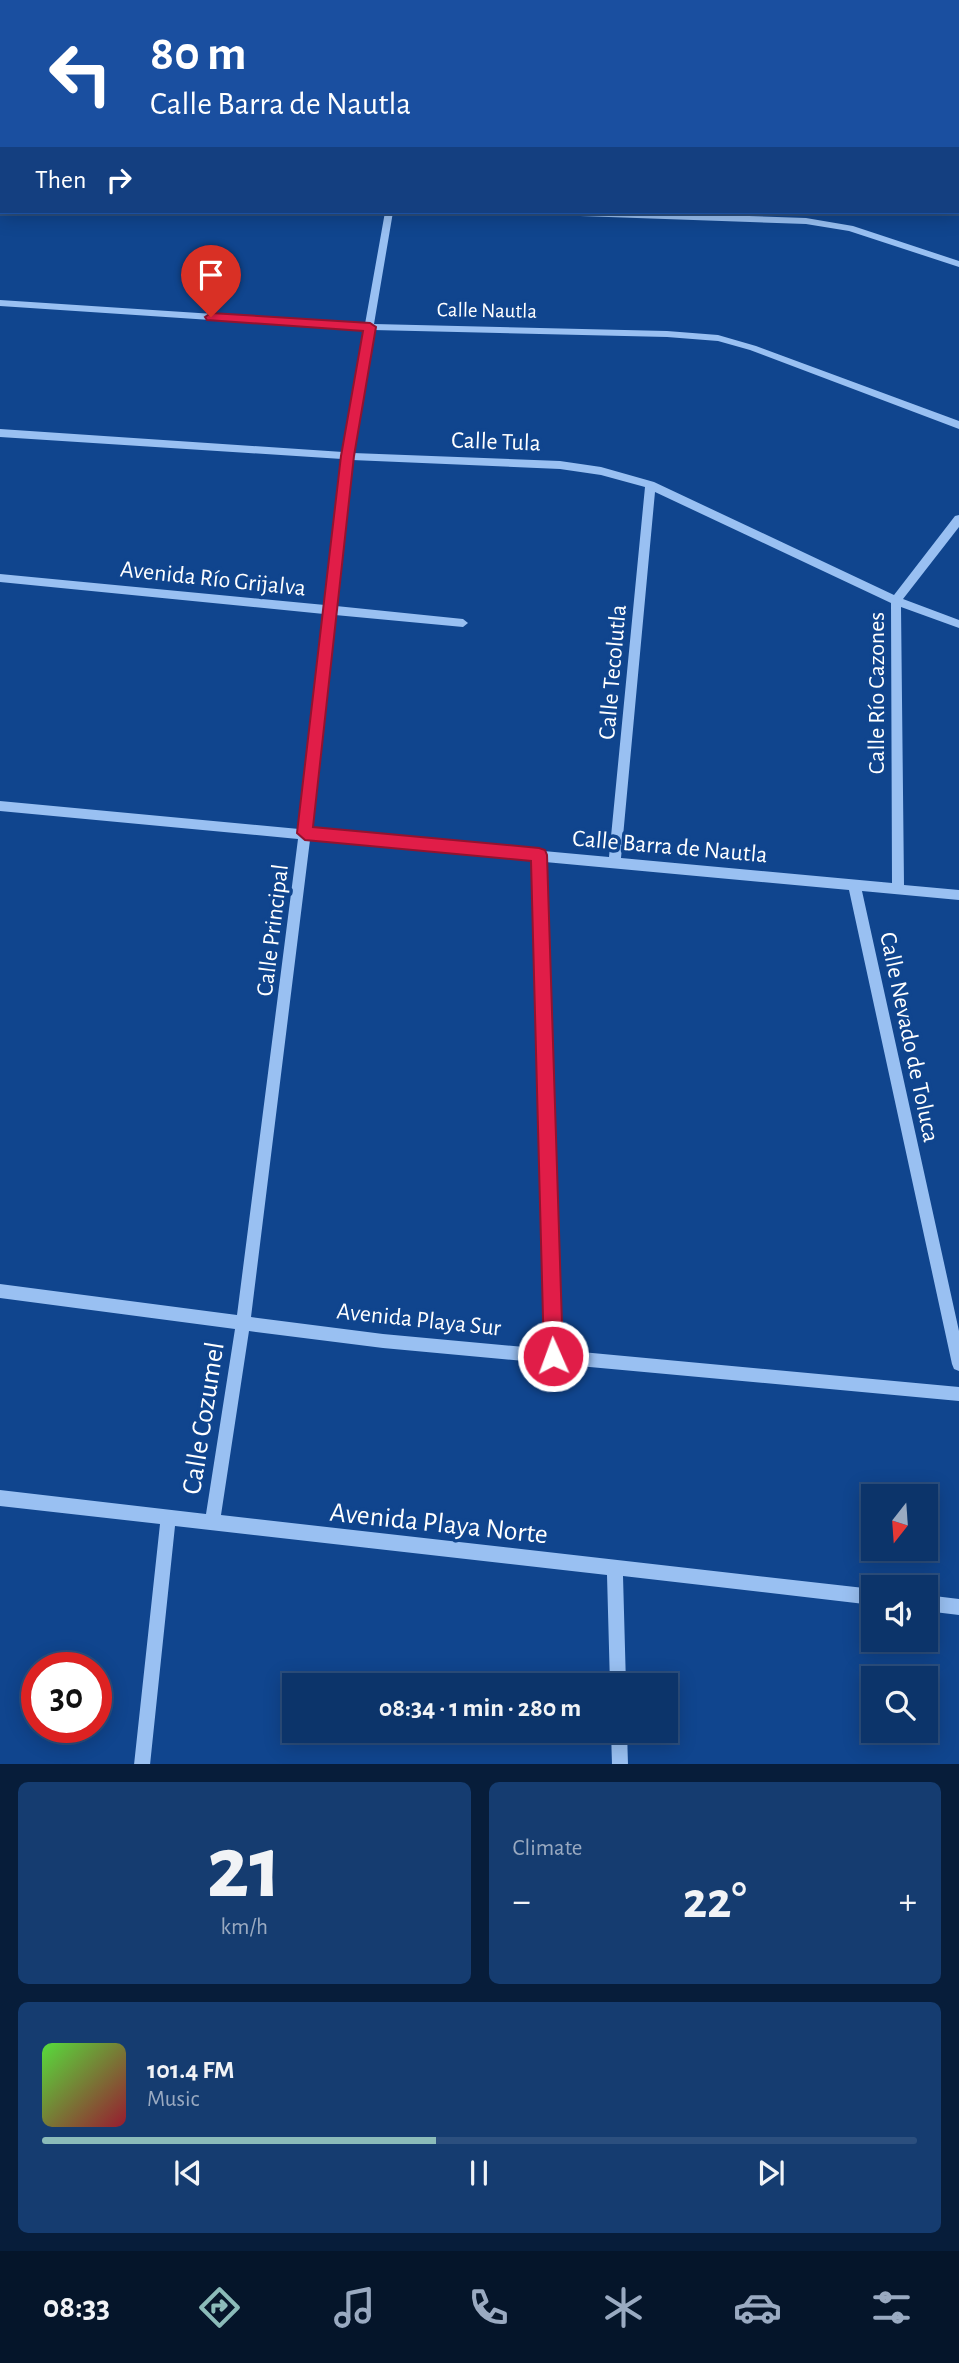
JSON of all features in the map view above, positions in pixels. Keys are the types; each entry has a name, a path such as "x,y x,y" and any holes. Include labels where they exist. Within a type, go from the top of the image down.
{"street":[{"name":"Calle Principal","path":"243,1322 305,833 347,456 389,214"},
{"path":"608,214 806,221 861,231 959,264"},
{"name":"Calle Nautla","path":"0,303 370,327 667,334 718,338 753,348 959,425"},
{"name":"Calle Tula","path":"0,433 347,456 560,465 601,471 650,485 896,601 959,624"},
{"name":"Calle Tecolutla","path":"615,862 650,485"},
{"name":"Calle Río Cazones","path":"898,888 896,601 959,519"},
{"name":"Avenida Río Grijalva","path":"0,578 463,623"},
{"name":"Calle Barra de Nautla","path":"1,810 305,833 959,894"},
{"path":"539,855 553,1356"},
{"name":"Calle Nevado de Toluca","path":"854,884 959,1364"},
{"name":"Avenida Playa Sur","path":"0,1291 383,1340 959,1394"},
{"name":"Calle Cozumel","path":"212,1523 243,1322"},
{"name":"Avenida Playa Norte","path":"0,1497 861,1596"},
{"path":"142,1764 168,1518"},
{"path":"615,1567 618,1673"},
{"path":"938,1604 959,1607"},
{"path":"619,1743 620,1764"}],"route":[{"path":"211,317 370,327 347,456 305,833 539,855 553,1356"}]}
